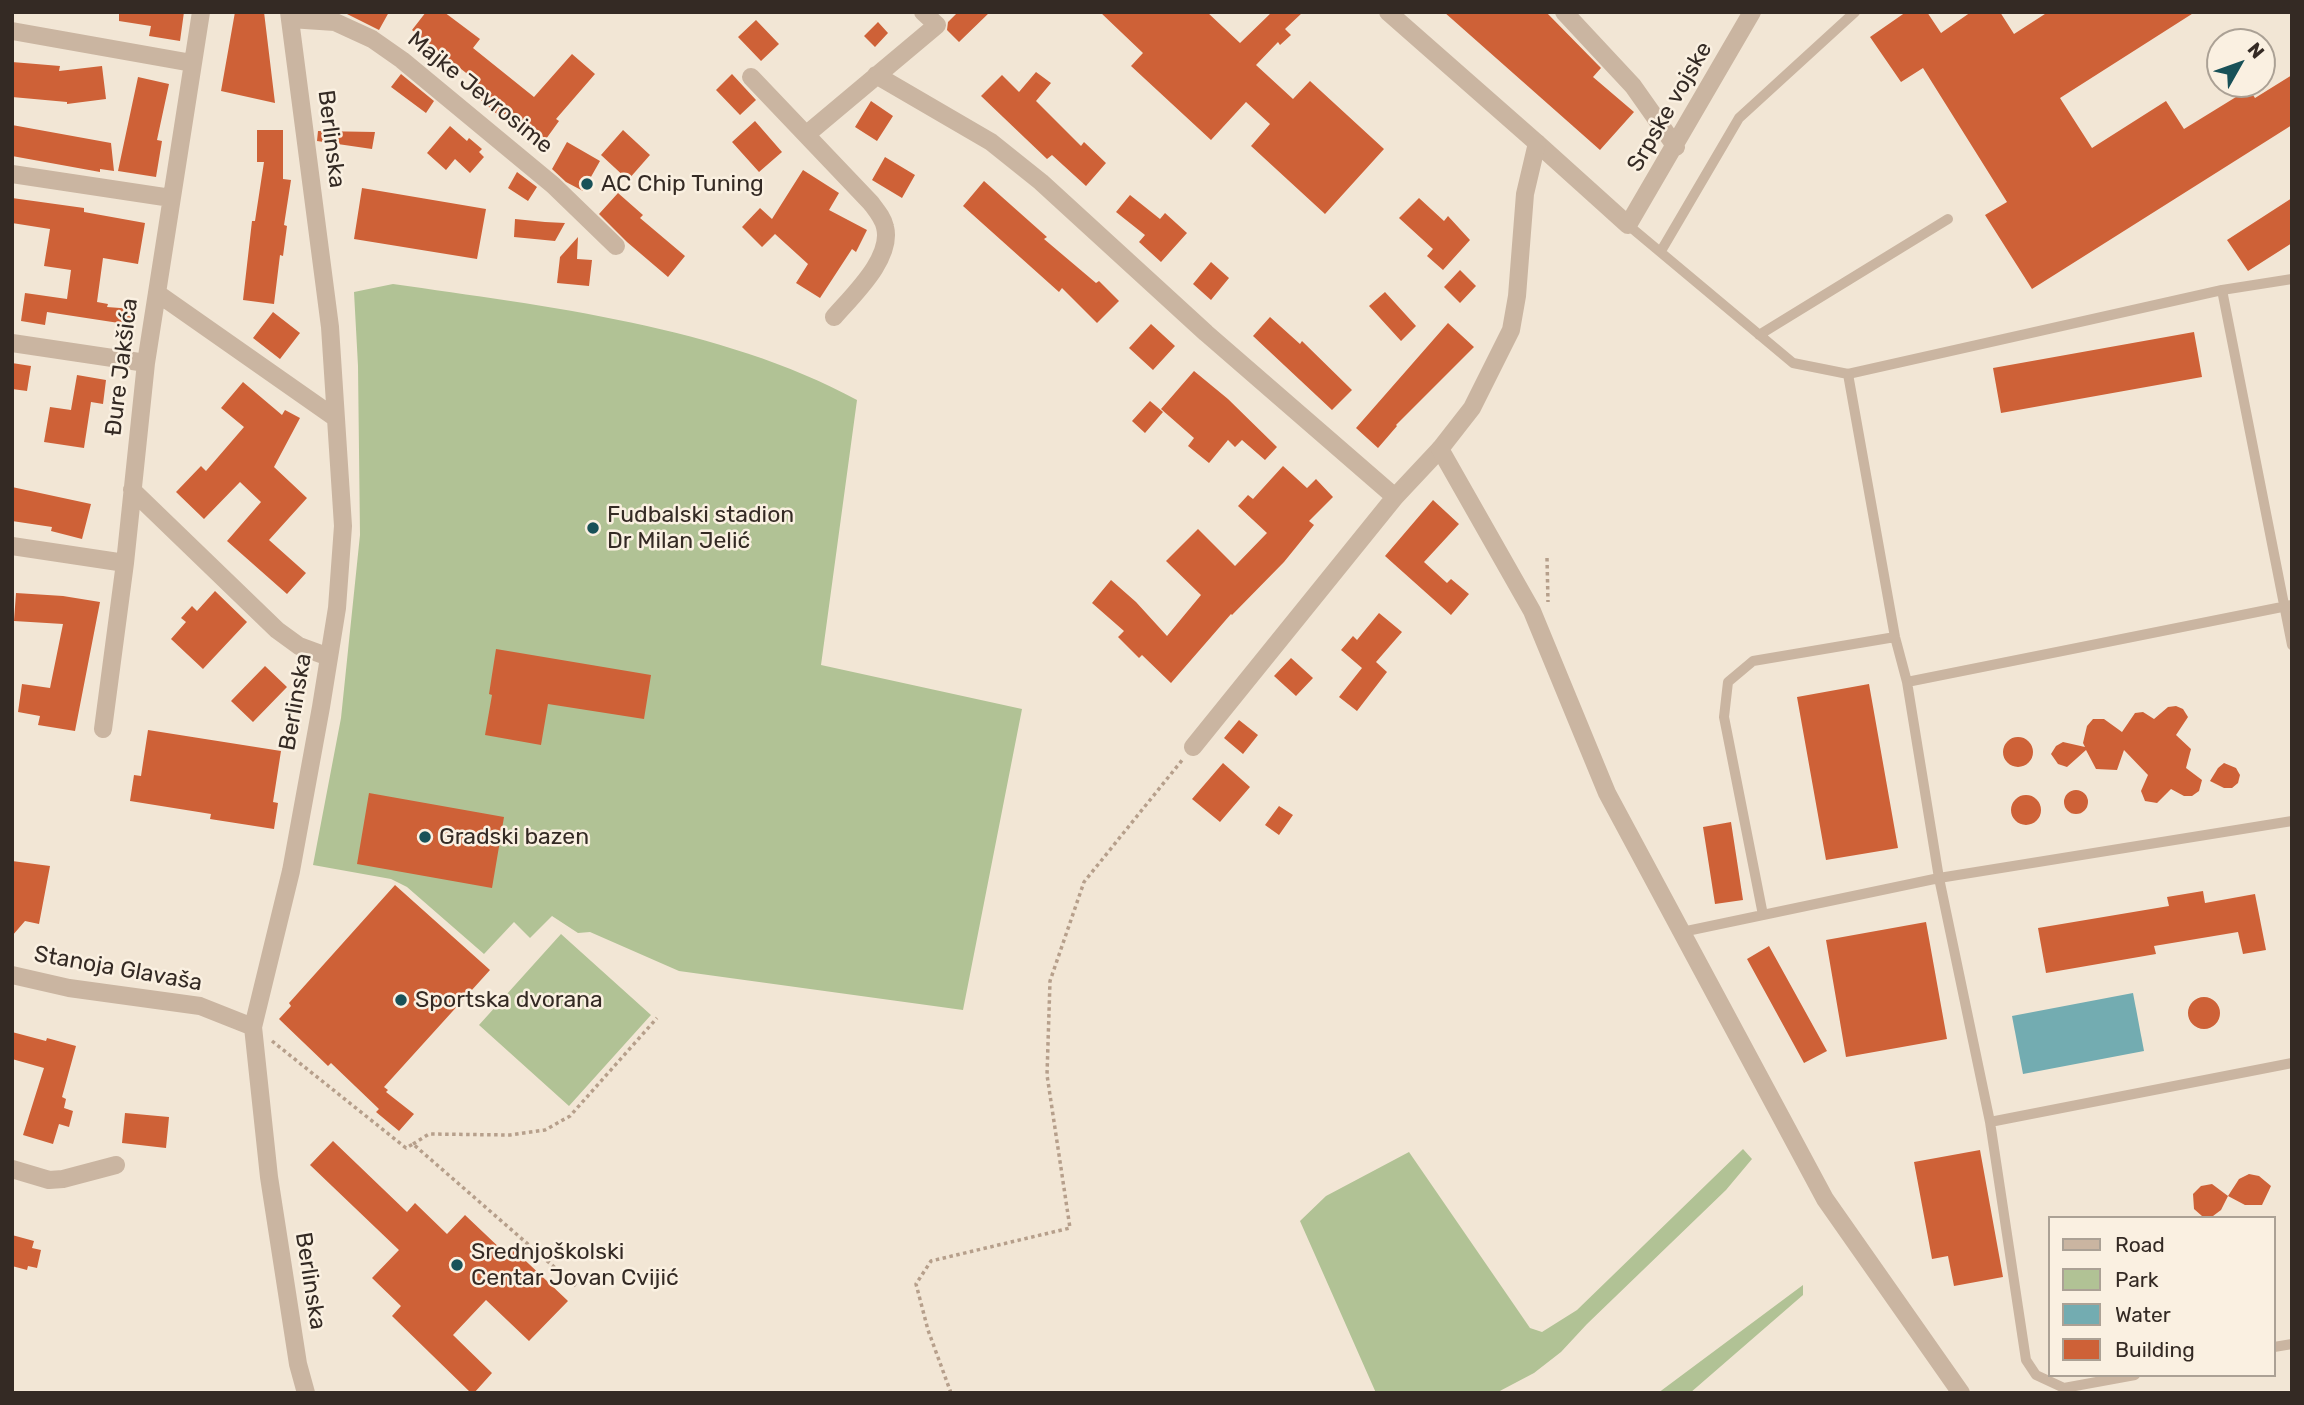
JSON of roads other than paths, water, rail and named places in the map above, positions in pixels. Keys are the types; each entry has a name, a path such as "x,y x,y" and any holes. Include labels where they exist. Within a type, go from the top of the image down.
{"street":[{"name":"Đure Jakšića","path":"103,729 125,562 146,363 201,12"},
{"path":"807,134 937,25 923,12"},
{"path":"1388,12 1628,225"},
{"path":"1564,12 1633,86 1676,147"},
{"name":"Srpske vojske","path":"1628,225 1676,147 1752,12"},
{"name":"Majke Jevrosime","path":"290,15 335,22 372,39 402,60 553,185 616,246"},
{"name":"Berlinska","path":"290,15 330,327 343,526 337,608 291,871 253,1027 269,1177 298,1364 306,1393"},
{"path":"12,32 192,63"},
{"path":"876,75 991,142 1041,182 1206,333 1395,496"},
{"path":"751,77 872,203 882,217 886,242 874,270 834,317"},
{"path":"1193,747 1395,496 1440,449 1472,408 1511,330 1517,296 1525,194 1537,142"},
{"path":"12,174 171,198"},
{"path":"157,293 334,418"},
{"path":"12,342 146,363"},
{"path":"1440,449 1539,625 1607,793 1825,1199 1961,1393"},
{"path":"132,489 277,630 299,646 329,657"},
{"path":"12,546 125,562"},
{"name":"Stanoja Glavaša","path":"12,975 69,988 200,1006 253,1027"},
{"path":"12,1169 49,1180 64,1179 116,1165"}],"lane":[{"path":"1661,251 1739,118 1855,12"},
{"path":"1759,335 1948,219"},
{"path":"1628,225 1793,363 1848,374 2222,290 2292,279"},
{"path":"2222,290 2288,606 2292,645"},
{"path":"1848,374 1895,637 1907,682 1939,878 1990,1122 2026,1360 2036,1375 2064,1388 2124,1377"},
{"path":"1907,682 2288,606"},
{"path":"1763,915 1724,717 1728,682 1753,661 1895,637"},
{"path":"1682,932 1939,878 2292,821"},
{"path":"1990,1122 2292,1063"}],"water":[{"path":"2133,993 2144,1051 2023,1074 2012,1016"}],"place":[{"name":"AC Chip Tuning","path":"587,184"},
{"name":"Fudbalski stadion Dr Milan Jelić","path":"593,528"},
{"name":"Gradski bazen","path":"425,837"},
{"name":"Sportska dvorana","path":"401,1000"},
{"name":"Srednjoškolski Centar Jovan Cvijić","path":"457,1265"}]}
